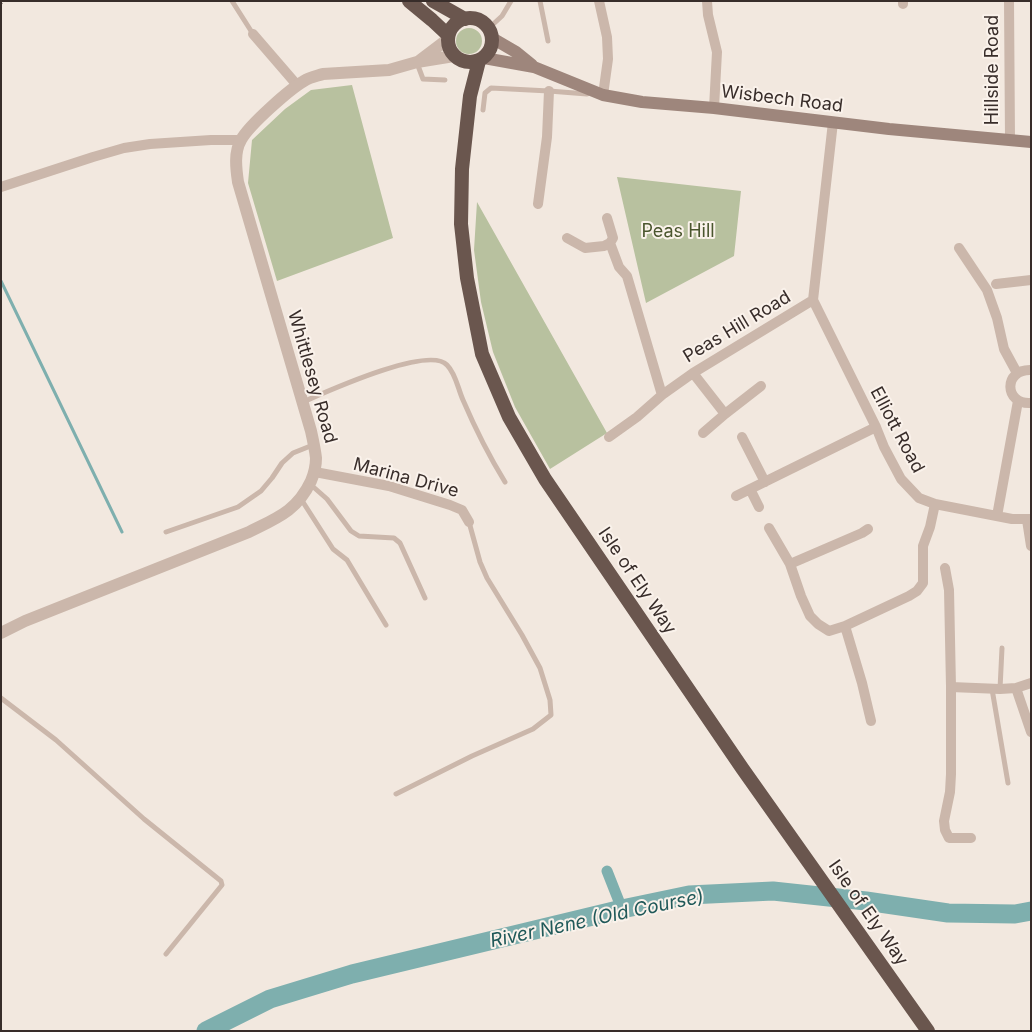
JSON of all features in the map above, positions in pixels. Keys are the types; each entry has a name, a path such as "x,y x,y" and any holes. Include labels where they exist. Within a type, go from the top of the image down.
{"highway":[{"path":"409,1 432,20 448,37"},
{"path":"433,1 465,19"},
{"path":"472,18 484,23 490,33 492,45 489,52 481,59 468,62 458,59 448,45 448,37 454,25 459,21 472,18"},
{"name":"Isle of Ely Way","path":"458,59 470,96"},
{"name":"Isle of Ely Way","path":"481,59 470,96 462,168 461,224 466,278 482,354 510,417 545,479 742,768 928,1031"}],"main road":[{"name":"Wisbech Road","path":"490,33 534,67"},
{"name":"Wisbech Road","path":"481,59 534,67 603,95 642,102 1031,142"}],"street":[{"path":"599,1 608,38 608,59 603,95"},
{"path":"707,1 716,52 714,108"},
{"name":"Hillside Road","path":"1009,1 1010,139"},
{"path":"253,34 297,85"},
{"name":"Whittlesey Road","path":"417,62 448,37"},
{"name":"Whittlesey Road","path":"312,478 316,459 311,431 238,182 236,165 237,152 241,140 260,118 297,85 313,77 323,74 389,70 417,62 458,59"},
{"path":"538,204 547,137 549,90"},
{"name":"Peas Hill Road","path":"609,437 692,373 813,300 833,122"},
{"path":"1,187 124,148 150,144 241,140"},
{"path":"567,238 585,248 604,246 610,243 613,238 607,218"},
{"path":"610,243 619,267 627,276 662,395"},
{"path":"959,248 987,290 997,318 1004,349 1017,373"},
{"path":"996,284 1031,280"},
{"name":"Elliott Road","path":"813,300 901,479 919,498 935,504 1012,519 1029,520"},
{"path":"1031,370 1017,373 1012,378 1010,384 1010,390 1018,401 1031,403"},
{"path":"692,373 725,414"},
{"path":"703,433 761,386"},
{"path":"997,516 1018,401"},
{"path":"736,496 876,427"},
{"path":"742,437 765,482"},
{"path":"1,633 24,621 249,532 281,516 298,502 312,478"},
{"name":"Marina Drive","path":"312,478 389,486 462,510 469,522"},
{"path":"750,489 759,507"},
{"path":"769,528 790,564 810,616 829,631 909,596 923,583 923,546 930,527 935,504"},
{"path":"1029,520 1031,546"},
{"path":"790,564 868,529"},
{"path":"945,568 948,590 951,687 950,792 944,821 945,830 949,838 971,838"},
{"path":"844,626 871,721"},
{"path":"951,687 996,689 1016,688 1031,683"},
{"path":"1016,688 1031,732"}],"lane":[{"path":"232,1 253,34"},
{"path":"490,33 511,1"},
{"path":"540,1 548,41"},
{"path":"417,62 422,79 445,80"},
{"path":"483,110 485,93 490,88 549,90 603,95"},
{"path":"302,402 384,369 418,361 441,360 448,365 462,399 505,482"},
{"path":"166,532 238,507 261,491 282,463 293,453 314,445"},
{"path":"312,478 351,531 359,536 394,538 400,543 425,598"},
{"path":"301,498 333,549 346,560 386,625"},
{"name":"Marina Drive","path":"396,794 472,756 533,729 551,715 550,700 540,668 487,578 480,562 469,522"},
{"path":"1002,648 996,689 1008,783"},
{"path":"1,698 56,740 144,818 221,881 222,885 166,954"}],"green space":[{"path":"469,28 478,32 482,41 478,50 469,54 460,50 456,41 460,32"},
{"path":"352,85 393,238 277,281 248,183 252,140 285,109 311,90"},
{"name":"Peas Hill","path":"617,177 741,191 734,256 646,303"},
{"path":"477,202 607,433 550,469 515,407 493,352 481,302 474,250"}],"waterway":[{"path":"1,281 122,532"},
{"path":"607,871 622,909"},
{"name":"River Nene (Old Course)","path":"206,1031 270,999 352,974 622,909 689,895 773,891 866,901 948,913 1015,914 1031,911"}]}
